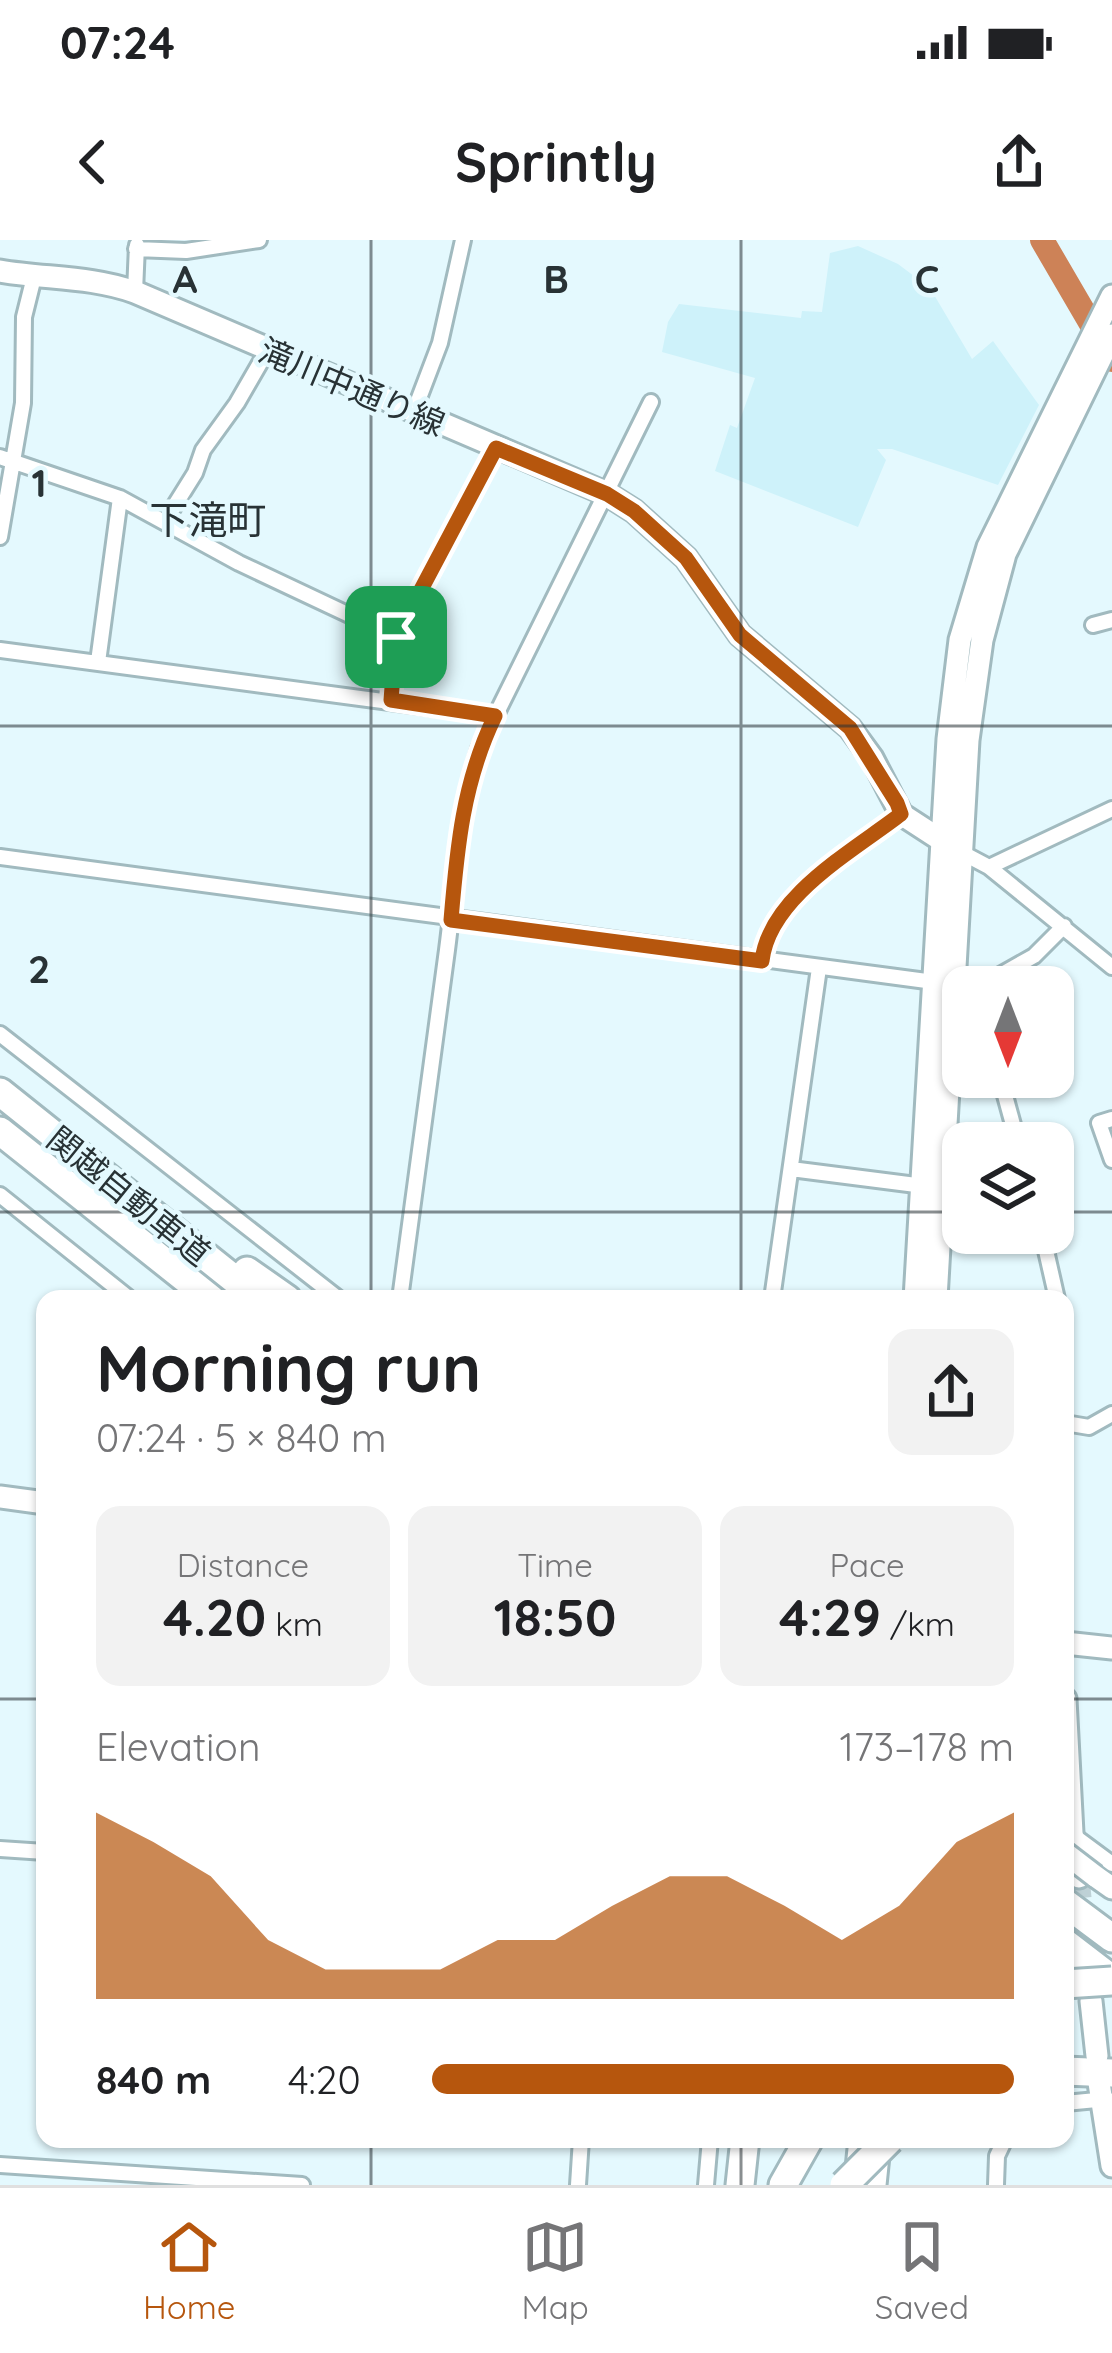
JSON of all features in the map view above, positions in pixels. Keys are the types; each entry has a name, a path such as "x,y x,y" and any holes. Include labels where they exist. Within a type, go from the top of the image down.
{"highway":[{"name":"関越自動車道","path":"0,1092 248,1290"},
{"name":"関越自動車道","path":"0,1130 200,1290"},
{"path":"66,1146 274,1290"},
{"path":"1074,1910 1112,1938"},
{"path":"1074,1950 1112,1980"},
{"path":"1074,1983 1112,1980"},
{"path":"1074,2074 1104,2082"},
{"path":"740,2185 744,2148"},
{"path":"782,2185 786,2148"},
{"path":"782,2185 804,2148"},
{"path":"844,2185 881,2148"}],"main road":[{"name":"滝川中通り線","path":"0,271 84,278 135,292 607,494 634,511 686,558 740,635 850,728 872,758 901,814 951,846"},
{"path":"936,1290 942,1188 934,982 974,685 992,593 1005,554 1112,296"},
{"path":"1062,414 1112,335"},
{"path":"944,1122 951,846"},
{"path":"918,1290 942,1188"},
{"path":"0,1497 36,1502"},
{"path":"1074,1644 1112,1648"},
{"path":"1074,1844 1102,1870"},
{"path":"1090,2001 1112,2166"},
{"path":"856,2185 859,2148"},
{"path":"875,2185 878,2148"}],"street":[{"path":"135,292 137,245 186,251 259,240"},
{"path":"413,414 440,343 463,240"},
{"path":"0,537 6,458 23,403 24,317 34,277"},
{"path":"165,520 195,473 203,450 267,351"},
{"path":"401,1290 463,809 479,749 651,403"},
{"path":"391,700 396,637 496,448"},
{"path":"6,458 120,498 238,563 396,637"},
{"path":"98,662 120,498"},
{"path":"1093,625 1112,620"},
{"path":"0,650 495,716"},
{"path":"989,867 1112,809"},
{"path":"762,961 775,920 792,899 901,814"},
{"name":"滝川中通り線","path":"951,846 989,867 1112,967"},
{"path":"0,857 934,982"},
{"path":"1016,966 1034,956 1064,926"},
{"path":"1094,950 1112,940"},
{"path":"773,1290 818,968"},
{"path":"0,1034 327,1290"},
{"path":"1112,1119 1099,1123 1112,1160"},
{"path":"791,1169 942,1188"},
{"path":"0,1195 119,1290"},
{"path":"1047,1254 1055,1290"},
{"path":"1074,1424 1089,1427 1112,1414"},
{"path":"0,1849 36,1851"},
{"path":"1074,2098 1104,2082"},
{"path":"578,2185 580,2148"},
{"path":"706,2185 709,2148"},
{"path":"996,2185 1001,2148"},
{"path":"0,2165 302,2185"}],"shaded area":[{"path":"858,246 898,264 930,288 972,359 993,341 1039,405 998,485 892,449 877,449 886,460 858,527 715,471 730,425 737,428 755,378 662,352 668,322 679,304 801,318 802,311 822,312 830,253"}],"waterway":[{"path":"1042,240 1112,360"}],"tunnel":[{"path":"1079,1877 1088,1970"}],"district":[{"name":"下滝町","path":"208,520"}],"route":[{"path":"496,448 607,494 634,511 699,573 740,635 850,728 872,758 901,814 792,899 775,920 762,961 451,920 467,790 495,716 391,700 396,637 496,448"}]}
